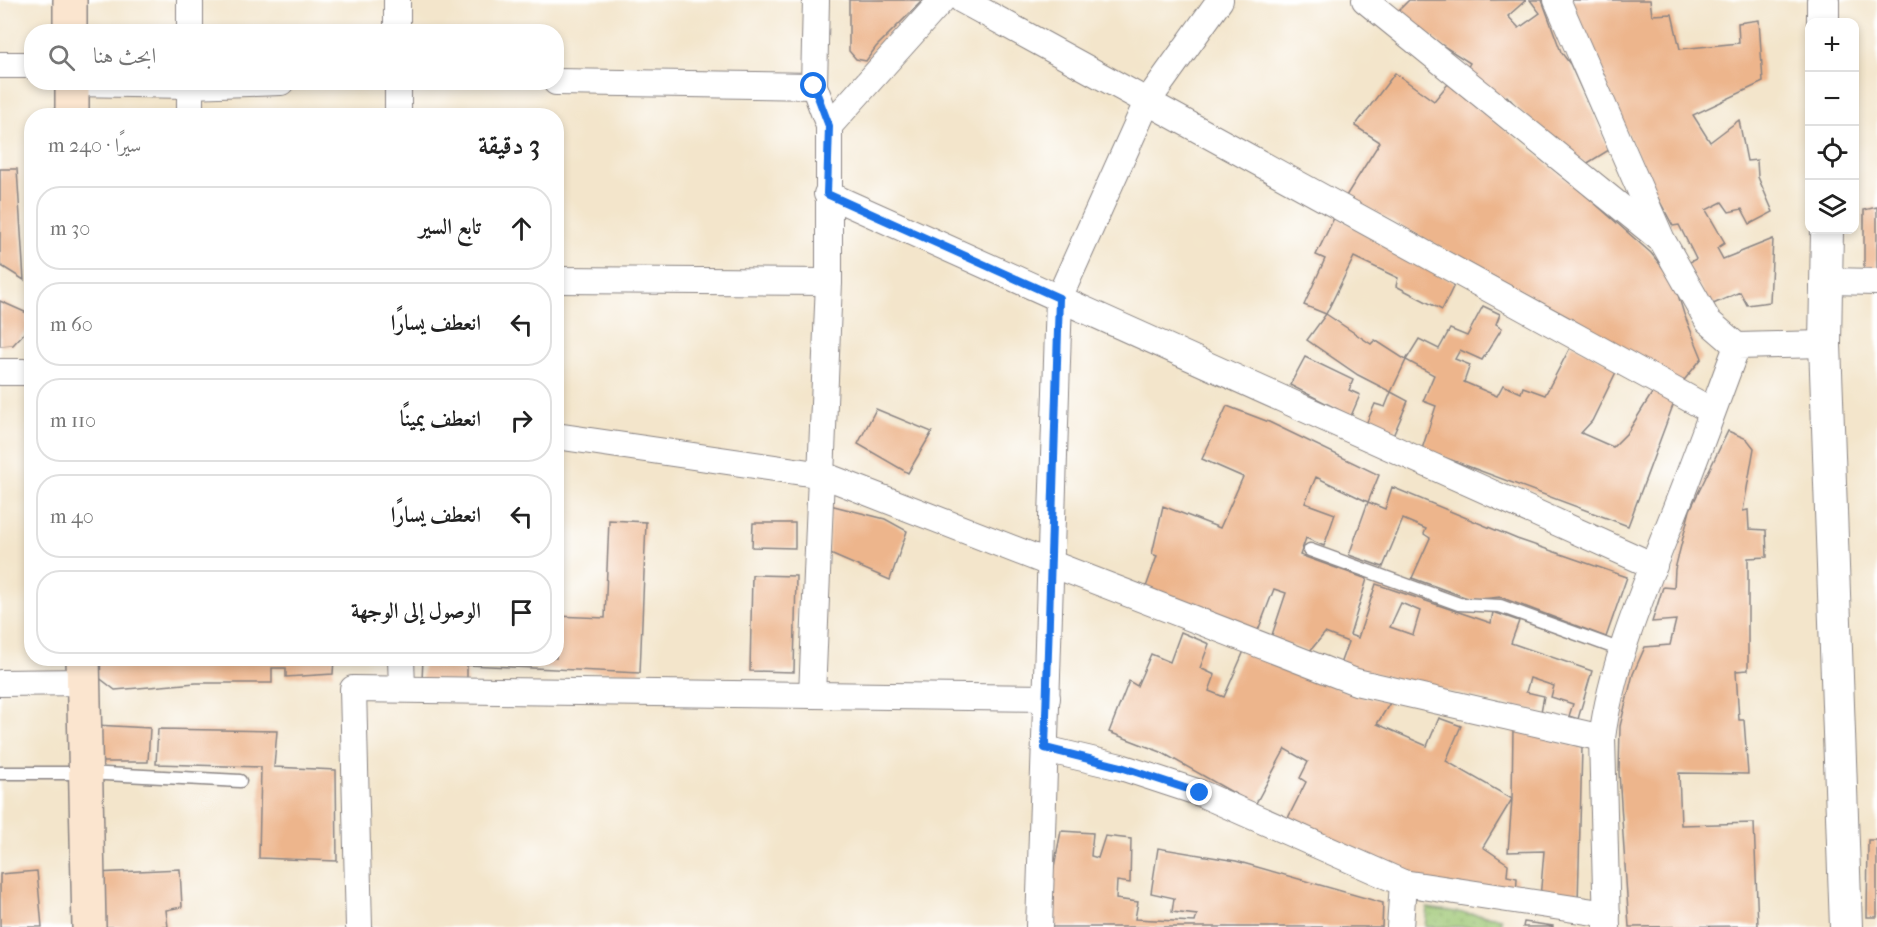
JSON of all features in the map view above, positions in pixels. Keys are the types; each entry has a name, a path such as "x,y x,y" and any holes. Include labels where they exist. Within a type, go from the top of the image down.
{"main road":[{"path":"70,0 70,24"},
{"path":"72,90 72,108"},
{"path":"83,670 89,927"}],"street":[{"path":"190,0 190,24"},
{"path":"397,0 398,24"},
{"path":"812,695 823,476 829,126 814,86 816,0"},
{"path":"829,126 942,0"},
{"path":"962,0 1712,411"},
{"path":"1039,927 1059,298 1147,102 1220,0"},
{"path":"1365,0 1662,240"},
{"path":"1557,0 1662,240 1708,321 1737,346 1825,344"},
{"path":"1823,0 1823,18"},
{"path":"0,65 24,65"},
{"path":"564,81 814,86"},
{"path":"190,90 190,108"},
{"path":"398,90 398,108"},
{"path":"827,194 1654,566"},
{"path":"1827,234 1828,281 1825,344 1846,927"},
{"path":"564,280 828,282"},
{"path":"1828,281 1877,282"},
{"path":"1045,748 1121,767 1200,793 1403,882 1607,920 1602,738 1605,717 1624,651 1654,566 1737,346"},
{"path":"0,372 24,372"},
{"path":"564,437 823,476 1356,682 1602,738"},
{"path":"401,666 402,689"},
{"path":"0,683 83,670"},
{"path":"359,927 353,689 1047,698"},
{"path":"1400,927 1403,882"}],"lane":[{"path":"1310,550 1459,604 1500,606 1624,651"},
{"path":"0,773 86,773 240,781"}],"green space":[{"path":"1427,908 1501,918 1501,927 1425,927"}],"building":[{"path":"849,0 923,0 876,47 866,61 856,59 849,51"},
{"path":"1409,0 1526,0 1508,16 1519,28 1540,13 1530,0 1542,0 1561,52 1570,64 1609,150 1586,164 1526,117 1507,96 1502,101 1466,70 1470,63 1442,45 1398,11"},
{"path":"1571,0 1650,0 1652,15 1672,14 1680,49 1739,43 1738,23 1759,20 1763,82 1693,115 1710,142 1739,120 1747,161 1757,160 1758,177 1773,212 1750,224 1742,209 1729,212 1722,202 1706,210 1725,243 1717,248 1723,259 1773,239 1770,302 1747,305 1740,292 1711,305 1686,264 1696,259 1679,225 1673,226 1650,183 1592,55"},
{"path":"1395,73 1434,101 1448,84 1584,194 1651,253 1674,282 1702,358 1681,384 1570,318 1346,196 1380,142 1355,126"},
{"path":"0,169 17,169 24,280 0,265"},
{"path":"1877,207 1877,276 1864,277 1864,210"},
{"path":"1335,216 1455,283 1442,310 1396,286 1398,278 1354,257 1326,314 1304,305 1325,259 1316,255"},
{"path":"0,301 24,312 24,333 13,345 0,346"},
{"path":"1483,306 1500,314 1496,324 1502,328 1482,360 1460,350 1455,359 1470,365 1464,382 1497,396 1503,385 1521,393 1523,387 1545,395 1572,344 1618,368 1592,421 1581,433 1613,447 1628,432 1654,390 1675,400 1628,526 1422,449 1436,406 1423,401 1434,375 1406,360 1419,339 1439,349 1450,329 1467,336"},
{"path":"1326,314 1371,344 1375,340 1406,360 1391,392 1358,375 1307,340"},
{"path":"1305,357 1353,380 1349,390 1360,395 1351,416 1290,385"},
{"path":"1391,392 1408,401 1393,436 1366,424 1375,404 1385,407"},
{"path":"1227,406 1269,422 1379,475 1368,502 1316,477 1305,503 1335,514 1324,546 1306,538 1300,555 1367,579 1350,635 1358,638 1376,584 1491,623 1493,612 1519,621 1511,643 1592,671 1578,719 1569,716 1573,704 1551,697 1554,686 1530,678 1526,692 1544,696 1541,712 1398,680 1340,664 1348,642 1325,633 1309,652 1271,638 1286,593 1274,589 1257,633 1145,590 1157,556 1152,554 1163,506 1220,528 1243,477 1202,459","holes":["1401,603 1420,611 1413,635 1390,627"]},
{"path":"876,409 932,432 908,473 858,444"},
{"path":"1728,431 1747,439 1754,448 1743,511 1748,510 1749,529 1766,530 1767,557 1748,558 1748,670 1736,671 1739,720 1744,720 1748,774 1679,773 1681,825 1754,823 1758,926 1629,927 1619,773 1620,726 1633,674 1645,647 1670,645 1676,620 1652,622 1663,587 1674,588 1675,569 1690,510"},
{"path":"1392,487 1517,539 1627,577 1606,637 1500,597 1473,600 1412,578 1430,538 1424,534 1426,529 1403,519 1383,567 1349,555 1368,502 1385,509"},
{"path":"830,505 885,519 907,531 890,580 828,553"},
{"path":"609,520 646,522 640,673 489,666 564,666 564,616 605,618"},
{"path":"753,523 795,523 795,548 752,547"},
{"path":"752,575 796,576 794,672 750,671"},
{"path":"1181,632 1209,644 1200,668 1215,675 1209,691 1224,697 1244,651 1351,693 1390,703 1377,724 1427,746 1439,718 1461,726 1446,761 1512,799 1483,847 1508,864 1507,876 1517,878 1516,899 1402,880 1287,820 1306,782 1300,778 1308,762 1285,749 1255,805 1161,752 1109,732 1129,681 1137,686 1151,654 1170,662"},
{"path":"96,666 334,666 333,674 286,677 286,668 272,668 272,683 196,683 115,690 97,676"},
{"path":"423,666 467,666 467,683 422,681"},
{"path":"95,725 150,728 148,762 96,762"},
{"path":"158,729 277,731 274,767 336,770 337,861 259,858 261,767 156,764"},
{"path":"1513,729 1582,747 1578,904 1540,899 1544,851 1508,852 1512,799"},
{"path":"1061,831 1093,833 1091,856 1098,858 1105,836 1131,839 1130,883 1117,881 1116,899 1138,902 1135,919 1195,922 1197,915 1172,912 1174,898 1151,893 1158,848 1236,861 1383,903 1382,927 1050,927 1053,872"},
{"path":"1868,840 1877,840 1877,917 1867,917"},
{"path":"180,869 182,907 166,910 168,927 98,927 96,873"},
{"path":"37,871 42,927 0,927 0,874"},
{"path":"1524,922 1553,926 1553,927 1523,927"}],"route":[{"path":"814,86 829,126 827,194 1059,298 1045,748 1121,767 1200,793"}]}
